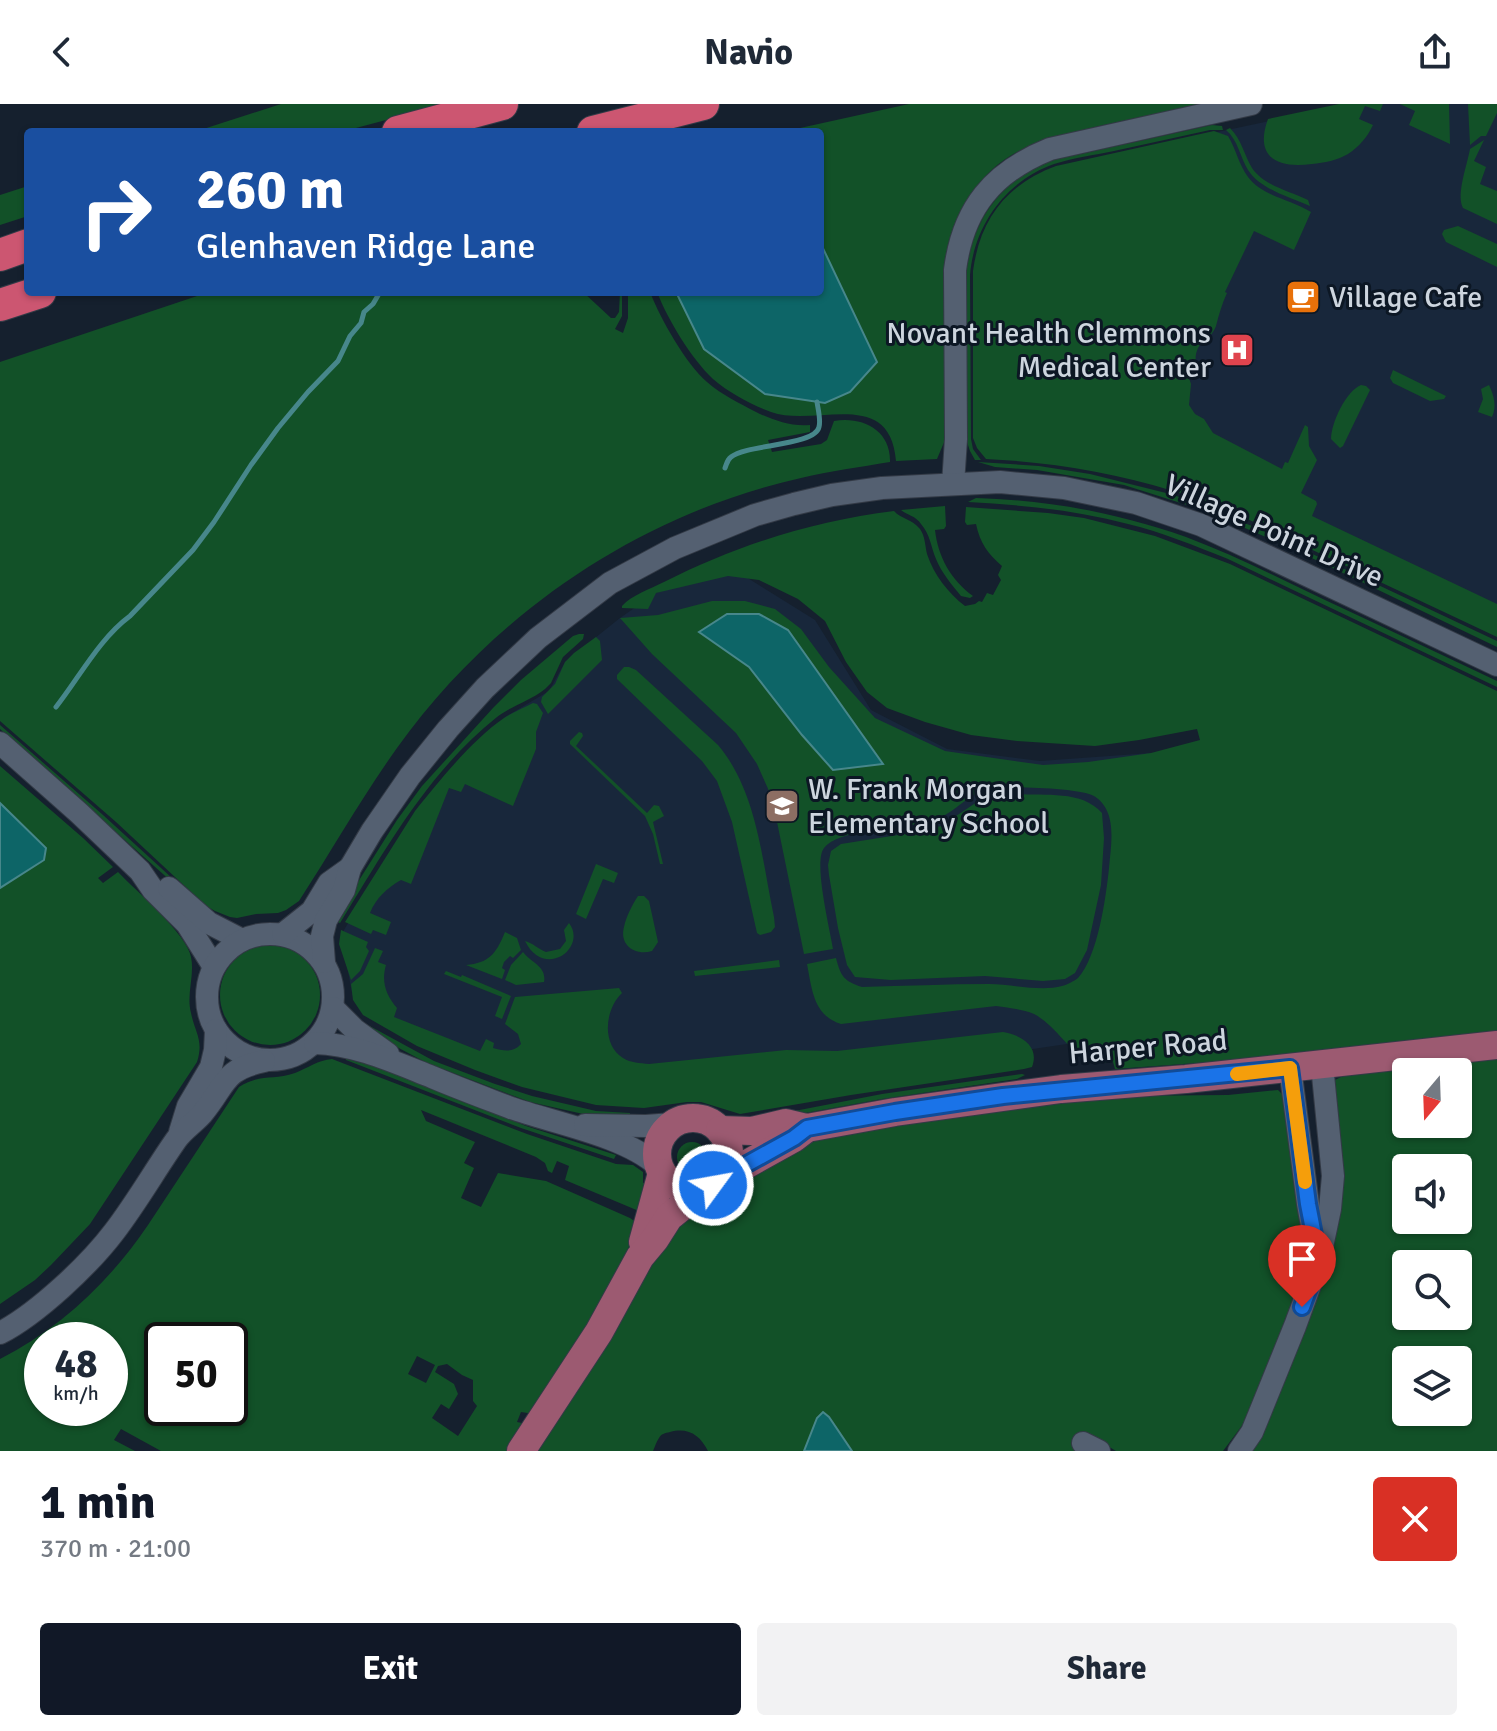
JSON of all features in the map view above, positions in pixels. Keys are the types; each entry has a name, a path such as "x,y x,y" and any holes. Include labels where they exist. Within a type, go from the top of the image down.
{"highway":[{"path":"413,128 502,104"},
{"path":"609,128 703,104"},
{"path":"0,255 24,246"},
{"path":"0,305 28,296"}],"main road":[{"name":"Harper Road","path":"720,1130 752,1131 786,1123 807,1128 1003,1096 1497,1045"},
{"path":"692,1118 712,1123 720,1130 729,1149 729,1160 712,1184 695,1191 685,1190 676,1187 660,1170 656,1157 660,1138 673,1124 692,1118"},
{"name":"Harper Road","path":"521,1451 599,1332 640,1257 669,1217 712,1184 807,1128"},
{"name":"Harper Road","path":"640,1257 660,1170"}],"street":[{"path":"953,484 956,439 955,270 965,228 983,196 1010,169 1050,149 1251,104"},
{"name":"Village Point Drive","path":"324,962 322,936 326,920 344,890 350,868 410,776 485,688 538,638 610,583 675,548 755,515 844,493 895,486 1000,482 1064,488 1136,503 1201,525 1497,665"},
{"path":"0,743 140,871 153,890 187,924 214,967"},
{"name":"Village Point Drive","path":"283,934 312,911 329,883 350,868"},
{"path":"140,871 164,884 209,923 242,940"},
{"path":"0,1333 43,1303 85,1267 113,1233 178,1137 202,1114 227,1078 243,1066 300,1053 315,1043 327,1027 333,1008 332,984 324,962 313,949 283,934 262,934 242,940 226,951 208,982 209,1015 216,1030 230,1045 247,1056 267,1060"},
{"path":"333,1008 355,1030 398,1063"},
{"path":"178,1137 188,1106 211,1067 216,1030"},
{"path":"315,1043 346,1047 398,1063 515,1109 628,1146 647,1155 660,1170"},
{"path":"1239,1451 1257,1421 1319,1261 1330,1209 1333,1176 1322,1065"},
{"path":"1290,1068 1319,1261"},
{"path":"568,1125 673,1124"},
{"path":"1300,1149 1330,1146"}],"shaded area":[{"path":"281,104 446,104 356,128 206,128"},
{"path":"909,104 1200,104 1041,142 1006,158 971,194 955,225 946,257 945,440 937,459 896,461 891,438 880,424 865,417 848,414 789,416 771,412 741,398 705,370 674,326 659,296 824,296 824,128 800,128"},
{"path":"1339,104 1383,104 1380,111 1365,106 1359,119 1373,125 1356,148 1326,162 1299,165 1272,158 1264,143 1268,119"},
{"name":"Novant Health Clemmons Medical Center","path":"1351,104 1497,104 1497,632 1206,491 992,225 1213,133"},
{"path":"1400,104 1449,104 1450,144 1409,125 1415,111"},
{"path":"1468,104 1497,104 1497,113 1486,136 1481,136 1470,145"},
{"path":"1212,125 1222,126 1223,130 1210,130 1054,164 1021,181 996,207 978,239 970,275 971,439 973,449 981,460 975,460 966,439 966,274 975,236 992,204 1018,179 1053,160"},
{"path":"1230,128 1257,174 1270,184 1308,200 1310,206 1276,192 1253,177 1226,130"},
{"path":"1214,131 1228,136 1245,172 1254,183 1311,212 1294,250 1254,231 1225,292 1216,326 1197,351 1196,366 1189,378 1189,405 1213,433 1282,469 1285,462 1288,463 1305,425 1308,427 1309,446 1317,460 1301,493 1316,501 1312,516 1497,604 1497,637 1269,529 1193,497 1104,473 1057,465 986,459 977,448 973,438 973,271 982,235 999,206 1023,183 1056,166"},
{"path":"1484,140 1474,161 1486,167 1480,184 1497,191 1497,224 1463,208 1461,202 1470,149"},
{"path":"24,187 24,217 0,225 0,195"},
{"path":"1458,226 1497,244 1497,267 1446,242 1442,234 1444,230"},
{"path":"824,250 877,362 850,392 825,403 765,394 704,349 678,296 824,296"},
{"path":"197,296 587,296 611,318 615,318 622,296 622,316 615,329 623,333 628,318 628,296 652,296 674,340 707,382 769,418 789,424 810,425 810,432 768,440 772,452 821,444 827,440 834,421 844,420 864,423 880,434 886,441 890,462 812,476 741,494 627,544 574,576 524,613 478,654 435,699 359,804 299,901 278,913 237,918 206,906 0,721 0,362"},
{"path":"1393,370 1446,396 1430,401 1393,383 1390,378"},
{"path":"1361,385 1370,390 1340,448 1331,439 1334,425 1340,408 1355,388"},
{"path":"1489,385 1494,401 1492,417 1478,412 1483,399 1481,389"},
{"path":"978,462 1039,466 1090,474 1174,495 1257,528 1497,641 1497,647 1293,549 1206,511 1124,485"},
{"path":"976,498 1082,509 1186,537 1222,551 1497,681 1497,687 1228,559 1178,540 1141,527 1088,515 968,502"},
{"path":"945,506 946,526 935,530 939,549 952,575 973,596 970,598 961,596 944,574 919,521 901,510"},
{"path":"966,507 1048,513 1084,518 1155,536 1230,564 1497,691 1497,1033 1238,1060 1115,1069 1113,1062 1088,1061 1042,1019 1015,1009 996,1006 841,1024 825,1014 815,1000 807,964 836,958 844,977 862,987 989,984 1054,988 1078,978 1091,956 1103,910 1111,839 1107,810 1102,802 1087,793 1044,788 992,788 979,792 934,820 855,833 831,842 824,848 820,867 833,949 804,954 776,817 757,764 736,733 652,654 620,618 658,615 712,601 745,601 775,609 801,629 829,667 875,718 945,751 1043,765 1088,762 1151,753 1200,740 1197,729 1095,746 971,735 925,722 887,708 867,692 846,662 825,621 798,599 759,580 728,576 656,593 648,609 622,606 647,590 747,546 834,521 894,511 920,529 930,562 947,589 965,606 975,604 982,602 987,593 993,595 1001,580 998,575 1002,566 985,548 976,524 967,525","holes":["728,614 759,614 833,770 749,667 700,633"]},
{"name":"W. Frank Morgan Elementary School","path":"730,567 815,620 871,710 947,749 1040,761 1151,753 1087,1041 743,1092 598,1087 456,1047 353,998 341,935 396,843 505,717 549,691 565,662 656,593"},
{"path":"727,614 759,614 788,630 883,764 833,770 749,667 699,632"},
{"path":"579,634 584,634 583,639 563,657 545,689 497,717 450,762 410,813 340,923 334,920 422,786 521,680"},
{"path":"596,637 600,641 602,660 548,714 541,702 542,697 555,684 565,662"},
{"path":"624,667 636,670 718,745 731,763 742,783 756,827 774,917 775,927 771,932 757,933 732,822 717,781 702,761 617,679"},
{"path":"533,703 543,713 536,732 536,749 513,806 465,784 461,792 449,788 411,884 401,880 391,886 370,913 391,922 386,935 373,930 371,934 345,922 415,811 446,774 492,727"},
{"path":"0,725 103,815 208,914 0,729"},
{"path":"579,732 583,736 576,746 647,813 654,805 659,806 664,816 653,822 663,864 660,864 645,816 570,744"},
{"path":"0,766 113,867 98,878 103,883 118,872 180,937 191,957 190,1006 200,1048 197,1062 90,1224 35,1280 0,1304 0,888 44,860 46,849 0,803"},
{"path":"994,795 1074,797 1102,813 1101,885 1087,950 1075,973 1065,979 1043,981 985,976 891,980 855,977 847,965 838,928 828,865 831,851 841,844 941,826 980,800"},
{"path":"0,803 46,848 44,860 0,888"},
{"path":"596,864 618,873 614,883 603,879 586,919 576,914"},
{"path":"638,896 644,896 649,901 658,942 652,951 635,951 624,939 626,919"},
{"path":"569,923 573,942 561,956 543,958 533,952 525,941 546,952 560,949 566,941 564,930"},
{"path":"341,930 368,942 366,947 369,951 360,971 351,980 339,944"},
{"path":"505,932 517,938 521,950 504,962 502,979 466,965 491,956"},
{"path":"270,945 298,953 312,967 320,995 312,1023 298,1037 270,1045 242,1037 228,1023 220,995 228,967 242,953"},
{"path":"375,948 383,951 378,962 386,965 386,988 397,1008 394,1017 480,1051 486,1039 494,1043 493,1048 501,1050 512,1050 521,1044 518,1034 505,1024 515,997 619,988 622,993 609,1017 609,1036 616,1052 626,1060 636,1062 649,1064 786,1050 837,1051 1003,1032 1027,1043 1034,1060 1032,1067 1024,1069 740,1114 701,1102 644,1108 596,1105 522,1087 475,1070 417,1046 363,1015 353,1000 351,984 363,974"},
{"path":"523,952 541,968 544,982 516,985 505,980 511,965"},
{"path":"779,960 780,967 695,976 694,971"},
{"path":"446,971 511,996 502,1019 495,1016 502,997 444,974"},
{"path":"366,1024 434,1061 495,1084 596,1111 630,1113 630,1117 592,1116 530,1102 427,1063 363,1029"},
{"path":"1497,1053 1497,1451 1249,1451 1315,1294 1335,1080 1345,1075 1392,1068 1392,1138 1472,1138 1472,1058 1462,1058"},
{"path":"350,1056 526,1126 616,1155 614,1159 521,1128 346,1060"},
{"path":"332,1059 527,1134 616,1164 633,1165 643,1172 643,1183 647,1183 646,1170 629,1160 629,1155 648,1164 646,1214 565,1180 569,1166 557,1161 552,1173 536,1157 421,1110 426,1121 475,1142 464,1163 474,1168 461,1198 481,1207 498,1173 546,1181 640,1225 599,1306 534,1414 521,1412 517,1422 522,1423 525,1429 510,1451 161,1451 121,1429 114,1440 135,1451 0,1451 0,1359 24,1346 24,1426 128,1426 128,1322 59,1322 101,1284 133,1246 239,1087 254,1080 295,1073","holes":["417,1356 435,1365 426,1383 408,1374","447,1364 473,1380 473,1401 477,1406 458,1436 432,1418 441,1404 449,1409 458,1394 454,1384 435,1372 438,1366"]},
{"path":"1025,1075 1017,1079 778,1118 779,1114 882,1094"},
{"path":"1278,1090 1285,1097 1306,1243 1300,1284 1244,1423 1223,1451 1116,1451 1083,1435 1075,1451 852,1451 829,1417 817,1418 804,1451 708,1451 697,1437 676,1431 662,1435 653,1451 530,1451 625,1310 667,1234 711,1197 786,1149 845,1131 1116,1096 1228,1095"},
{"path":"692,1142 702,1147 707,1157 702,1167 692,1172 682,1167 677,1157 682,1147"},
{"path":"823,1412 852,1451 804,1451 817,1418"}],"waterway":[{"path":"56,707 109,636 193,550 278,428 338,361 350,336 361,323 364,312 378,296"},
{"path":"725,468 730,458 739,453 806,438 815,433 820,424 817,402"}],"slow traffic":[{"path":"1237,1074 1290,1068 1305,1182"}],"place":[{"name":"Village Cafe","path":"1303,297"},
{"name":"Novant Health Clemmons Medical Center","path":"1237,350"},
{"name":"W. Frank Morgan Elementary School","path":"782,806"}],"route":[{"path":"713,1185 807,1128 1003,1096 1290,1068 1308,1204 1319,1261 1302,1307"}]}
